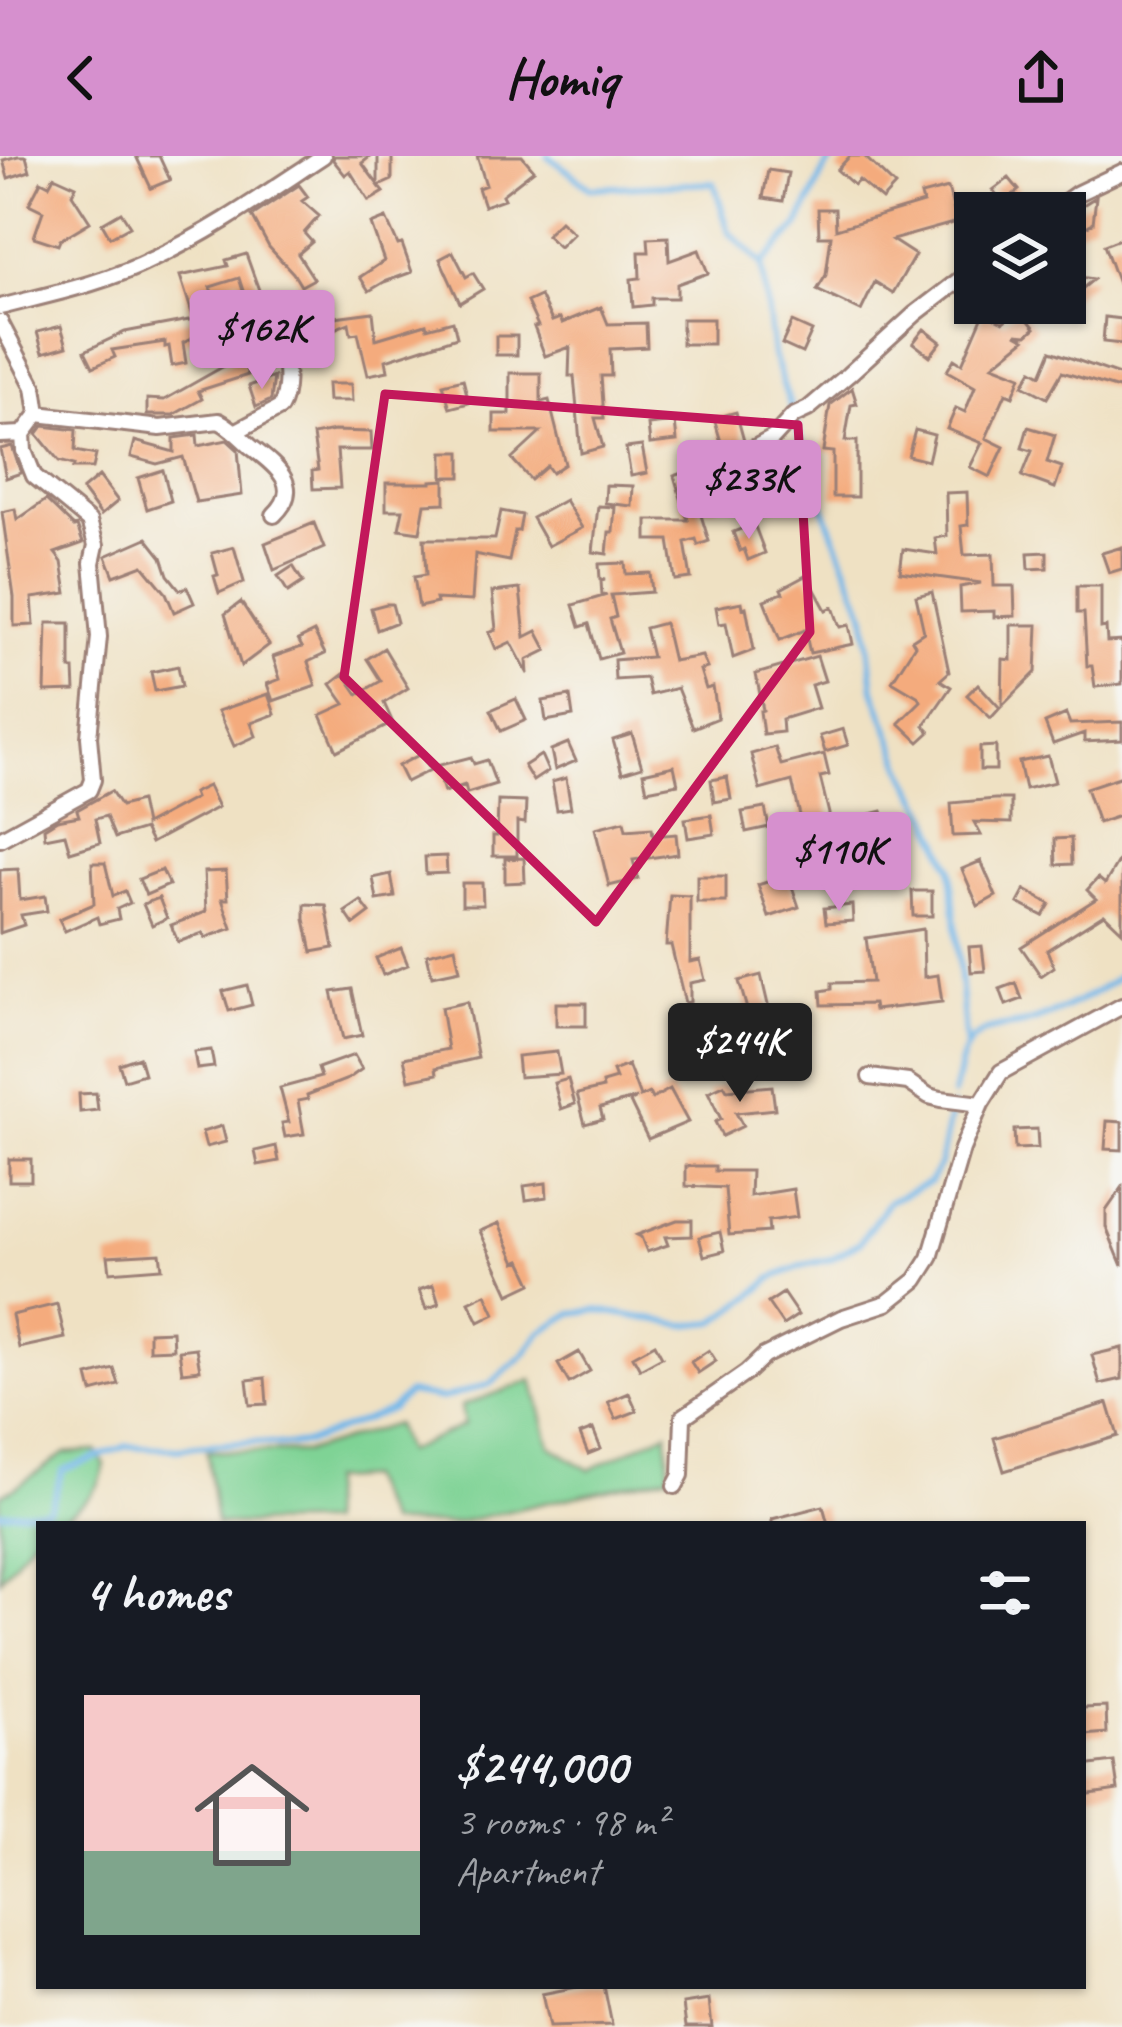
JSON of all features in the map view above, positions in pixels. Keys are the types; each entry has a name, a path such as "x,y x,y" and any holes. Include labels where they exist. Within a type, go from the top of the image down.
{"street":[{"path":"0,307 150,261 323,156"},
{"path":"1080,192 1122,172"},
{"path":"730,460 773,438 954,284"},
{"path":"0,322 34,387 38,413 23,434 34,476 89,521 95,545 92,563 99,637 89,790 0,838"},
{"path":"235,432 284,402 288,389 282,334"},
{"path":"38,413 160,428 219,421 282,472 287,490 284,505 274,515"},
{"path":"0,435 23,434"},
{"path":"676,1486 681,1475 682,1417 764,1356 841,1318 887,1303 916,1280 930,1258 962,1149 1000,1072 1122,1006"},
{"path":"870,1077 908,1082 941,1100 981,1104"}],"highlighted area":[{"path":"385,394 798,425 810,632 596,922 344,677"}],"green space":[{"path":"533,1380 550,1446 589,1470 667,1432 669,1475 464,1521 387,1521 366,1478 329,1480 327,1521 216,1521 207,1451 306,1452 395,1424 405,1452 464,1425 461,1406"},
{"path":"96,1451 105,1465 99,1483 64,1516 36,1521 36,1534 0,1580 0,1495 65,1453"}],"building":[{"path":"26,156 30,171 8,178 3,160"},
{"path":"136,156 159,156 170,180 151,188"},
{"path":"334,156 371,156 362,163 378,185 378,156 392,156 392,180 379,186 384,192 369,201"},
{"path":"477,156 522,156 534,170 502,195 504,199 484,206 478,188 486,185"},
{"path":"850,156 864,156 895,186 882,200 859,180 854,185 837,170"},
{"path":"768,170 788,173 783,201 763,198"},
{"path":"54,176 76,186 72,194 90,222 58,245 34,237 43,211 29,204 41,181 49,185"},
{"path":"1009,178 1019,190 995,192"},
{"path":"299,185 308,197 302,201 319,216 304,233 312,242 298,254 314,279 301,286 269,247 252,216"},
{"path":"948,188 954,223 892,240 915,255 893,293 875,282 861,311 817,290 826,275 831,236 819,236 818,209 835,209 836,229 923,203 921,195"},
{"path":"1096,197 1093,223 1086,227 1086,203"},
{"path":"121,212 130,226 110,237 102,223"},
{"path":"386,218 412,272 369,291 360,277 384,261 371,224"},
{"path":"560,221 573,233 559,247 546,235"},
{"path":"668,237 669,261 699,250 708,273 677,284 677,298 652,298 652,305 633,307 631,279 640,278 639,252 649,252 648,238"},
{"path":"1122,238 1122,289 1120,289 1104,245"},
{"path":"453,252 466,277 473,273 483,289 460,303 440,259"},
{"path":"246,254 265,307 251,316 239,278 210,287 219,326 183,343 186,363 172,366 165,342 112,350 115,357 93,367 85,351 125,332 194,319 180,276 228,266 226,260"},
{"path":"540,296 552,321 560,318 562,323 601,307 608,324 646,323 647,347 610,349 611,376 601,376 604,418 595,418 603,447 581,453 574,376 569,376 570,347 545,356 527,302"},
{"path":"322,304 327,318 373,312 376,339 453,321 457,337 386,360 388,371 368,375 358,333 351,334 349,323 314,337 304,311"},
{"path":"1105,317 1122,319 1122,344 1103,342"},
{"path":"682,319 713,319 713,344 682,344"},
{"path":"792,322 812,331 802,353 782,344"},
{"path":"979,324 1032,324 1035,328 1027,335 1016,334 1025,339 993,365 1021,376 1013,396 1006,393 986,438 1004,447 990,477 970,467 982,443 947,429 956,408 965,412 975,387 947,371 954,359 962,364"},
{"path":"61,326 67,346 43,353 37,332"},
{"path":"924,329 941,342 930,356 913,343"},
{"path":"496,336 517,336 517,355 496,355"},
{"path":"1051,351 1122,376 1122,390 1062,372 1047,398 1023,385 1032,370 1041,375"},
{"path":"242,356 248,375 198,391 202,399 173,415 147,415 147,399 164,400"},
{"path":"510,373 541,373 541,402 549,400 565,464 552,473 547,466 531,480 512,459 541,432 494,432 494,414 510,414"},
{"path":"274,377 271,400 256,407 249,386"},
{"path":"463,379 469,403 450,408 443,384"},
{"path":"327,384 351,384 352,401 328,401"},
{"path":"852,388 857,404 851,405 845,441 857,441 857,497 833,497 833,452 823,451 830,405"},
{"path":"736,412 744,441 723,449 714,418"},
{"path":"675,422 677,441 650,444 648,425"},
{"path":"43,426 76,430 75,451 96,455 93,468 73,468 59,461 37,434"},
{"path":"1028,427 1055,435 1047,462 1062,467 1055,488 1022,476 1032,451 1022,448"},
{"path":"915,430 934,435 928,461 908,456"},
{"path":"371,432 372,450 337,450 340,488 313,489 312,471 318,470 313,435"},
{"path":"197,435 198,446 227,440 238,450 242,495 196,502 183,457 157,464 131,457 135,441 174,452 174,438"},
{"path":"12,446 21,473 6,478 0,449"},
{"path":"642,446 647,473 631,476 626,448"},
{"path":"785,450 791,475 783,477 790,495 766,498 757,459"},
{"path":"443,452 461,452 461,477 443,477"},
{"path":"705,466 718,506 699,509 709,541 685,542 691,578 675,580 669,540 647,540 647,520 688,520 674,476"},
{"path":"163,470 171,501 147,509 138,478"},
{"path":"99,476 118,501 101,515 82,490"},
{"path":"445,480 445,503 425,504 420,532 399,529 403,510 386,510 386,483"},
{"path":"606,485 633,486 632,506 605,503"},
{"path":"967,492 968,525 961,526 964,555 993,554 994,586 1014,586 1015,616 961,612 960,587 981,583 900,572 903,549 937,554 935,538 947,536 946,493"},
{"path":"46,500 77,526 83,543 55,553 62,562 67,593 32,598 34,625 14,626 2,512 15,509 17,520"},
{"path":"565,500 582,528 548,546 532,518"},
{"path":"598,506 615,507 607,554 593,552"},
{"path":"501,511 522,515 509,561 475,554 472,601 436,599 437,603 419,607 414,577 426,575 424,539 495,539"},
{"path":"314,523 324,548 274,570 265,543"},
{"path":"754,524 765,553 748,560 733,532"},
{"path":"147,538 162,557 168,575 180,590 187,587 194,603 174,612 166,593 143,565 114,576 106,556"},
{"path":"234,547 244,582 219,593 212,553"},
{"path":"1122,547 1122,569 1109,573 1102,553"},
{"path":"1047,552 1047,568 1029,569 1028,553"},
{"path":"625,563 626,574 650,573 652,592 611,595 616,617 610,619 620,653 599,659 589,624 580,627 573,605 607,595 602,596 601,581 605,580 600,579 599,564"},
{"path":"293,566 303,582 288,592 278,576"},
{"path":"807,575 826,610 833,607 840,627 849,625 853,644 810,653 805,630 780,640 764,600"},
{"path":"1077,586 1101,586 1101,628 1106,627 1107,642 1122,641 1122,684 1095,687 1092,666 1087,666 1084,613 1077,613"},
{"path":"520,589 525,637 537,631 547,650 527,660 528,674 511,642 496,649 489,632 496,629 492,592"},
{"path":"932,592 949,672 940,680 951,687 924,726 930,732 919,742 899,723 921,701 892,681 915,645 912,640 924,632 916,596"},
{"path":"241,602 269,645 241,666 225,614"},
{"path":"742,602 754,650 733,658 726,623 719,624 716,607"},
{"path":"392,604 397,622 377,630 371,608"},
{"path":"47,623 70,623 75,691 45,692"},
{"path":"664,623 673,661 702,656 707,668 700,670 706,689 713,687 718,718 693,728 677,688 650,695 646,678 615,680 614,660 652,657 645,628"},
{"path":"1011,625 1038,625 1036,672 1002,706 1003,659 1011,660"},
{"path":"314,632 325,654 308,662 316,686 273,701 267,684 280,679 273,657 302,647 298,640"},
{"path":"384,648 408,688 384,703 393,723 337,751 321,715 345,704 331,684 344,674 358,694 381,681 367,659"},
{"path":"817,656 825,681 811,685 818,708 782,719 783,732 763,734 756,674"},
{"path":"178,666 182,686 155,691 151,672"},
{"path":"978,684 1000,708 991,718 967,695"},
{"path":"268,694 275,714 251,723 256,736 234,746 218,711"},
{"path":"570,696 573,716 546,721 543,701"},
{"path":"516,699 526,720 501,731 491,710"},
{"path":"1066,714 1070,724 1122,722 1122,740 1084,742 1084,733 1053,744 1045,723"},
{"path":"843,729 848,745 825,752 820,736"},
{"path":"632,734 642,767 622,773 613,740"},
{"path":"568,743 576,761 555,770 551,750"},
{"path":"996,746 996,770 980,770 980,747"},
{"path":"775,747 781,765 824,754 829,775 820,777 831,822 803,828 792,781 760,790 751,754"},
{"path":"421,754 430,770 406,782 398,766"},
{"path":"541,755 548,771 533,781 524,766"},
{"path":"1048,756 1055,782 1025,789 1019,762"},
{"path":"471,757 474,764 487,760 496,784 467,793 465,785 444,792 436,766"},
{"path":"674,766 678,784 647,790 643,773"},
{"path":"1122,776 1122,815 1098,823 1086,788"},
{"path":"727,777 731,799 714,802 711,780"},
{"path":"566,778 571,808 557,810 552,782"},
{"path":"208,786 218,807 151,843 144,829 115,838 106,816 95,819 100,843 70,852 65,834 45,838 44,828 79,816 77,810 111,791 121,806 140,801 145,825"},
{"path":"1011,799 1011,823 974,822 981,835 953,836 951,803"},
{"path":"498,801 526,802 525,823 517,822 517,856 493,856"},
{"path":"765,808 769,827 746,832 742,812"},
{"path":"882,811 892,844 903,843 906,866 855,872 850,855 873,849 863,816"},
{"path":"711,815 714,834 688,838 685,819"},
{"path":"624,821 626,830 652,828 653,836 676,834 678,854 633,860 638,879 609,886 595,828"},
{"path":"1071,838 1072,864 1056,865 1055,839"},
{"path":"1122,855 1122,931 1104,914 1047,950 1054,967 1041,976 1021,947 1096,899 1087,890 1098,878 1105,884"},
{"path":"446,856 447,873 426,874 425,857"},
{"path":"524,858 525,882 505,883 505,859"},
{"path":"981,861 996,896 978,906 962,869"},
{"path":"92,863 105,863 113,896 125,891 130,903 117,909 119,919 99,924 97,917 65,931 59,919 94,904"},
{"path":"18,869 20,900 45,896 47,911 21,915 24,925 0,933 0,870"},
{"path":"162,870 169,885 146,895 139,879"},
{"path":"226,871 228,899 222,899 232,928 178,942 171,925 206,912 204,872"},
{"path":"391,874 395,897 377,900 373,878"},
{"path":"788,875 799,907 769,917 758,885"},
{"path":"697,876 726,876 726,902 697,902"},
{"path":"462,883 482,883 483,905 462,905"},
{"path":"1025,890 1050,904 1043,916 1018,903"},
{"path":"912,891 932,891 932,916 913,916"},
{"path":"670,895 690,896 690,962 700,960 705,980 690,983 690,1002 685,1003 671,945 666,945"},
{"path":"159,898 167,918 152,925 143,904"},
{"path":"361,901 370,913 354,925 345,912"},
{"path":"305,904 326,905 334,948 312,952"},
{"path":"852,905 853,921 826,923 824,908"},
{"path":"923,929 924,977 938,975 942,1002 874,1010 873,1004 822,1005 821,991 832,989 832,983 872,982 866,938"},
{"path":"982,946 985,971 971,972 969,947"},
{"path":"455,947 460,970 432,976 427,954"},
{"path":"401,948 408,965 383,975 376,958"},
{"path":"761,975 769,1009 799,1009 799,1027 752,1027 739,981"},
{"path":"1016,983 1022,999 1006,1005 1000,989"},
{"path":"247,985 252,1005 229,1011 223,991"},
{"path":"352,989 362,1035 343,1039 332,992"},
{"path":"467,1002 478,1058 409,1080 404,1058 448,1049 441,1008"},
{"path":"556,1003 586,1003 586,1026 556,1026"},
{"path":"748,1023 753,1045 737,1048 732,1027"},
{"path":"211,1050 214,1067 197,1069 194,1052"},
{"path":"557,1052 561,1074 519,1077 517,1056"},
{"path":"354,1055 362,1069 298,1101 304,1134 285,1137 282,1123 289,1122 280,1088 321,1077 318,1068"},
{"path":"139,1057 144,1074 124,1080 119,1064"},
{"path":"628,1065 640,1097 649,1093 652,1099 670,1089 688,1122 648,1139 630,1102 637,1098 600,1108 603,1119 585,1124 577,1094 603,1088 602,1083 616,1079 613,1071"},
{"path":"568,1079 575,1104 561,1109 554,1083"},
{"path":"724,1085 727,1090 772,1086 775,1109 736,1113 743,1126 722,1136 715,1122 721,1119 708,1092"},
{"path":"96,1093 98,1110 80,1112 79,1094"},
{"path":"1107,1121 1122,1122 1122,1150 1105,1149"},
{"path":"222,1126 226,1142 206,1147 202,1132"},
{"path":"1037,1129 1038,1148 1015,1149 1014,1130"},
{"path":"276,1146 279,1161 258,1165 255,1151"},
{"path":"9,1159 31,1159 31,1181 9,1181"},
{"path":"686,1166 751,1171 750,1196 793,1189 797,1217 768,1221 769,1232 729,1235 725,1188 686,1186"},
{"path":"546,1183 547,1197 526,1200 524,1186"},
{"path":"1122,1188 1122,1266 1106,1227 1106,1211"},
{"path":"677,1220 692,1220 692,1236 665,1237 668,1245 647,1252 637,1235"},
{"path":"499,1223 516,1262 521,1260 532,1283 509,1294 480,1231"},
{"path":"720,1232 724,1251 704,1256 699,1237"},
{"path":"160,1253 162,1268 110,1272 108,1256"},
{"path":"433,1285 439,1304 426,1309 419,1290"},
{"path":"783,1293 798,1315 783,1325 768,1303"},
{"path":"486,1294 495,1314 479,1322 469,1302"},
{"path":"57,1304 65,1338 19,1348 12,1315"},
{"path":"172,1331 173,1349 149,1350 149,1332"},
{"path":"655,1344 662,1357 640,1369 633,1356"},
{"path":"196,1348 200,1370 182,1372 179,1350"},
{"path":"1122,1348 1122,1379 1100,1384 1092,1355"},
{"path":"709,1350 716,1361 698,1373 691,1362"},
{"path":"579,1352 590,1371 569,1383 558,1364"},
{"path":"114,1369 119,1385 92,1392 88,1376"},
{"path":"265,1378 267,1404 250,1405 247,1380"},
{"path":"629,1393 637,1411 616,1419 608,1402"},
{"path":"1108,1403 1118,1436 1004,1471 994,1438"},
{"path":"593,1429 601,1449 588,1454 580,1434"},
{"path":"823,1506 827,1521 772,1521"},
{"path":"1106,1707 1107,1733 1086,1735 1086,1708"},
{"path":"1114,1762 1118,1790 1086,1795 1086,1766"},
{"path":"605,1989 612,2025 549,2027 542,1994"},
{"path":"709,2000 712,2027 686,2027 683,2004"}],"waterway":[{"path":"548,156 591,188 714,183 729,232 762,264 773,355 792,411"},
{"path":"762,264 799,225 835,156"},
{"path":"796,423 809,470 866,616 874,690 906,774 951,868 966,1049"},
{"path":"953,1095 965,1052 978,1035 1051,1014 1122,974"},
{"path":"0,1513 47,1510 63,1470 127,1446 180,1449 307,1443 390,1410 408,1393 442,1399 490,1384 523,1356 541,1332 573,1313 597,1310 685,1325 715,1322 772,1278 831,1259 860,1242 889,1201 930,1182 940,1164 952,1107"}]}
